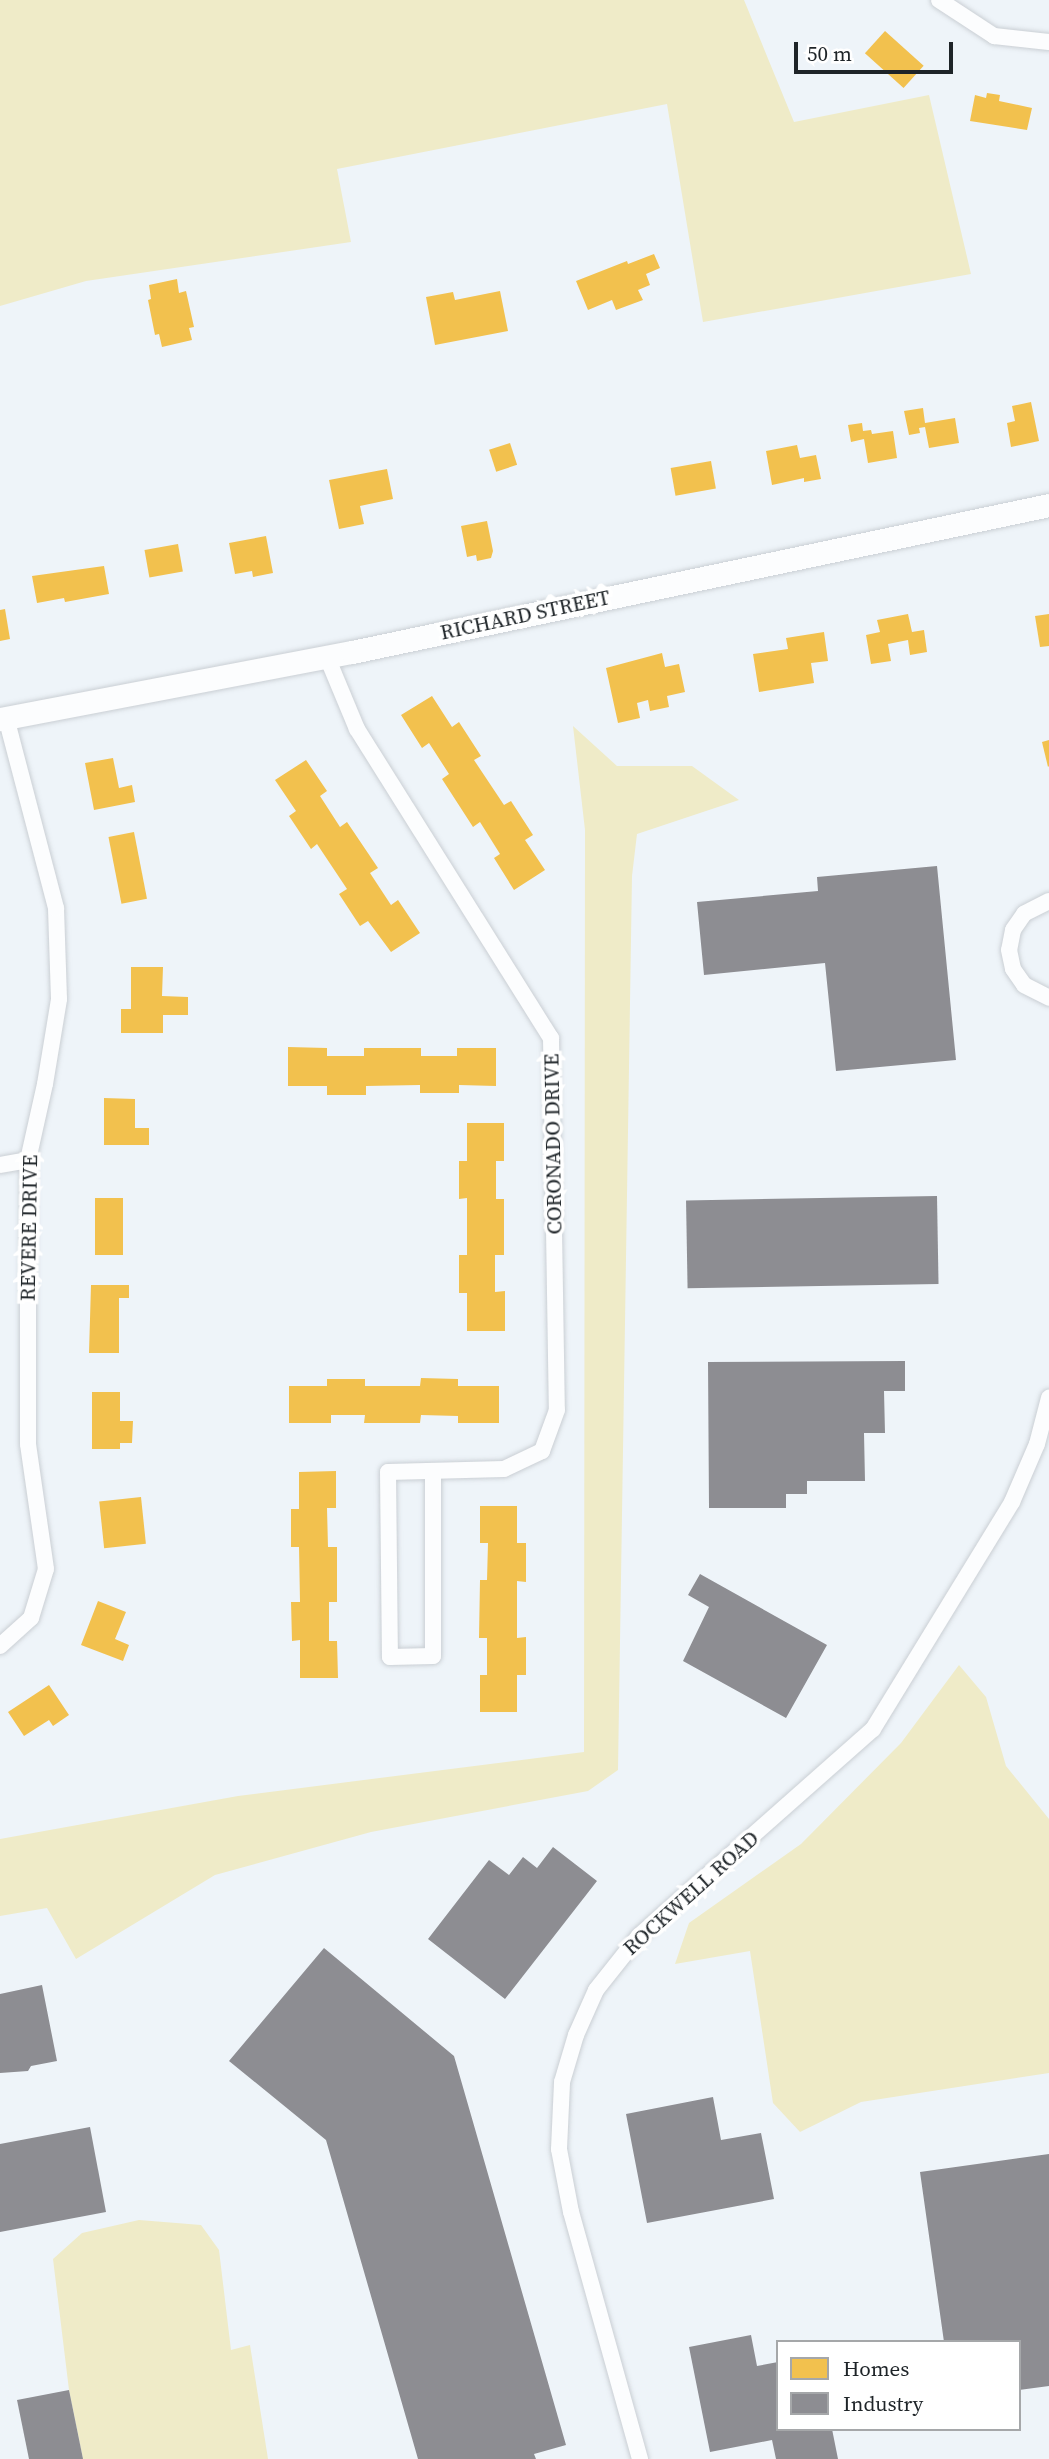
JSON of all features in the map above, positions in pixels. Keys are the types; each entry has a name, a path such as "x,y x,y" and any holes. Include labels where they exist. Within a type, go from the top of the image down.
{"street":[{"path":"939,0 994,36 1049,42"},
{"name":"RICHARD STREET","path":"3,719 327,657 1049,505"},
{"name":"CORONADO DRIVE","path":"327,657 357,729 551,1038 557,1410 542,1451 505,1469 388,1472 390,1657 433,1656 433,1471"},
{"name":"REVERE DRIVE","path":"0,1646 32,1618 46,1569 28,1444 28,1160 59,999 56,908 3,719"},
{"path":"1049,901 1024,914 1013,930 1009,950 1013,969 1024,985 1049,998"},
{"path":"0,1165 28,1160"},
{"name":"ROCKWELL ROAD","path":"640,2459 571,2212 559,2149 562,2082 576,2035 596,1990 639,1936 873,1729 1012,1502 1037,1444 1049,1398"}],"shaded area":[{"path":"0,0 744,0 794,122 929,95 971,274 703,322 667,104 337,169 351,242 86,281 0,306"},
{"path":"573,726 617,766 692,766 739,800 637,834 632,876 618,1770 588,1791 371,1832 215,1875 76,1959 47,1908 0,1916 0,1839 238,1796 584,1752 585,830"},
{"path":"959,1665 986,1697 1006,1766 1049,1819 1049,2073 861,2102 800,2132 773,2103 750,1951 675,1964 689,1923 801,1844 901,1743"},
{"path":"139,2220 201,2225 219,2250 231,2350 250,2345 268,2459 83,2459 69,2390 53,2259 82,2233"}],"building: Homes":[{"path":"885,31 924,66 904,88 865,53"},
{"path":"987,93 1000,95 999,101 1032,108 1027,130 970,121 975,95 986,98"},
{"path":"654,254 660,268 646,274 650,285 638,290 643,300 616,310 612,300 588,310 576,281 627,261 628,264"},
{"path":"177,279 179,293 186,291 194,327 189,328 192,340 162,347 159,334 155,335 148,300 151,299 149,285"},
{"path":"500,291 508,331 435,345 426,297 453,292 455,300"},
{"path":"1031,402 1039,441 1011,447 1007,423 1015,421 1012,406"},
{"path":"923,408 925,423 955,418 959,443 929,448 925,427 919,428 920,433 909,435 904,411"},
{"path":"862,423 863,431 871,430 872,434 893,431 897,458 868,463 864,439 851,442 848,425"},
{"path":"510,443 517,465 496,472 489,450"},
{"path":"797,445 800,458 816,455 821,479 804,482 804,478 772,485 766,451"},
{"path":"711,461 716,489 675,496 671,468"},
{"path":"387,469 393,499 360,506 364,524 339,529 329,480"},
{"path":"487,521 493,551 491,558 477,561 476,555 467,557 461,526"},
{"path":"266,536 273,573 253,577 252,571 235,574 229,543"},
{"path":"178,544 183,572 149,577 145,550"},
{"path":"104,566 109,594 65,602 64,598 37,603 32,576"},
{"path":"5,609 10,639 0,641 0,610"},
{"path":"908,614 912,632 924,630 927,652 910,655 908,640 888,644 891,661 871,664 866,635 880,632 877,620"},
{"path":"1049,614 1049,646 1040,647 1035,616"},
{"path":"824,632 828,661 811,663 814,683 759,692 753,654 788,649 786,638"},
{"path":"662,653 665,667 679,664 685,692 667,696 669,707 650,711 648,700 637,703 640,718 618,723 606,668"},
{"path":"432,696 452,727 459,722 481,756 474,760 504,805 511,801 533,835 525,840 545,870 514,890 494,858 500,854 480,822 473,827 442,779 449,774 429,743 422,748 401,715"},
{"path":"1049,740 1049,766 1048,767 1042,742"},
{"path":"113,758 119,788 132,785 135,802 94,810 85,763"},
{"path":"306,760 327,791 320,796 340,827 347,822 378,868 370,873 391,905 398,900 420,933 391,952 368,921 360,926 339,894 347,889 317,844 311,849 289,816 296,811 275,780"},
{"path":"134,832 147,899 121,904 108,837"},
{"path":"131,967 163,967 162,996 188,997 188,1015 163,1015 163,1033 121,1033 121,1009 131,1009"},
{"path":"288,1047 327,1048 327,1056 364,1056 364,1048 421,1048 421,1056 457,1056 457,1048 496,1048 496,1086 459,1085 459,1093 420,1093 420,1085 366,1086 366,1095 327,1095 327,1086 288,1086"},
{"path":"104,1098 135,1099 135,1128 149,1128 149,1145 104,1145"},
{"path":"467,1123 504,1123 504,1161 496,1161 496,1199 504,1199 504,1255 495,1255 495,1292 505,1291 505,1331 467,1331 467,1293 459,1293 459,1255 467,1255 467,1198 459,1199 459,1161 467,1161"},
{"path":"95,1198 123,1198 123,1255 95,1255"},
{"path":"91,1285 129,1285 129,1298 119,1298 119,1353 89,1353"},
{"path":"421,1378 458,1379 458,1386 499,1386 499,1423 458,1423 458,1416 421,1415 420,1423 364,1423 365,1415 331,1415 331,1423 289,1423 289,1386 327,1386 327,1379 365,1379 365,1386 420,1386"},
{"path":"92,1392 120,1392 120,1421 133,1421 132,1443 120,1443 120,1449 92,1449"},
{"path":"336,1471 336,1508 327,1508 328,1547 337,1547 337,1602 329,1602 329,1641 337,1641 338,1678 300,1678 300,1640 292,1641 291,1602 300,1602 299,1547 291,1547 291,1509 299,1509 299,1472"},
{"path":"141,1497 146,1544 104,1548 99,1501"},
{"path":"480,1506 517,1506 517,1543 526,1543 526,1582 517,1581 517,1638 526,1637 526,1675 517,1675 517,1712 480,1712 480,1675 487,1675 487,1638 479,1638 480,1580 487,1580 488,1543 480,1543"},
{"path":"98,1601 126,1612 115,1639 129,1645 123,1661 81,1645"},
{"path":"49,1685 69,1715 53,1726 49,1720 24,1736 8,1712"}],"building: Industry":[{"path":"937,866 956,1060 836,1071 825,963 704,975 697,902 818,891 817,877"},
{"path":"937,1196 939,1284 688,1288 686,1200"},
{"path":"905,1361 905,1391 884,1391 885,1433 864,1433 865,1481 807,1481 807,1494 786,1494 786,1508 709,1508 708,1362"},
{"path":"700,1574 827,1645 786,1718 683,1661 709,1607 688,1595"},
{"path":"553,1847 597,1881 505,1999 428,1939 489,1860 509,1875 523,1857 537,1868"},
{"path":"324,1948 454,2056 566,2445 534,2454 536,2459 418,2459 326,2140 229,2061"},
{"path":"42,1985 57,2061 31,2066 28,2071 0,2073 0,1994"},
{"path":"713,2097 721,2140 761,2133 774,2199 647,2223 626,2114"},
{"path":"90,2127 106,2212 0,2232 0,2144"},
{"path":"1049,2154 1049,2386 1021,2390 1021,2340 944,2340 920,2172"},
{"path":"751,2335 757,2366 776,2362 776,2431 832,2431 838,2459 776,2459 772,2440 710,2452 689,2347"},
{"path":"69,2390 83,2459 29,2459 17,2400"}]}
